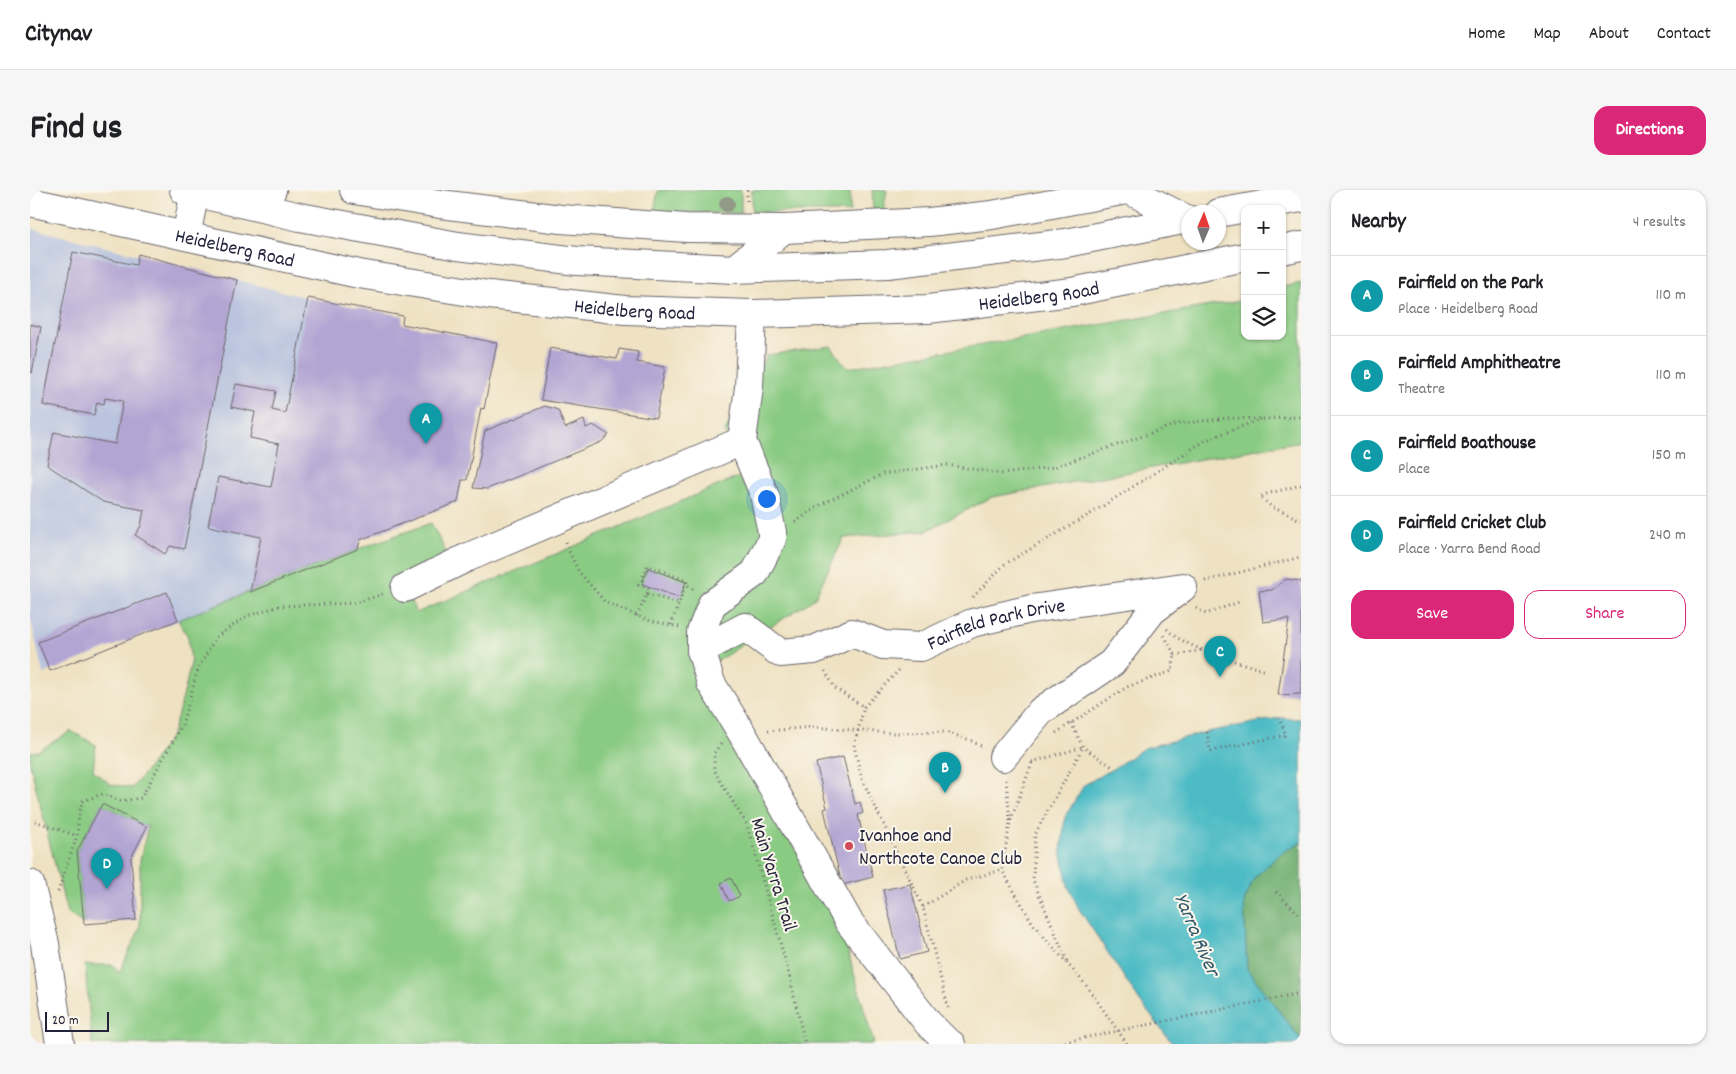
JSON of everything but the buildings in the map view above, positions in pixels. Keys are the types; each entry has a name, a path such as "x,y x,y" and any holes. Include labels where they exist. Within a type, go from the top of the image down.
{"main road":[{"path":"234,200 272,190"},
{"path":"354,190 440,204 561,219 686,228 784,229 929,222 992,215 1128,190 1181,216"},
{"path":"186,236 191,191 300,217 458,246 577,261 734,269 888,264 1066,243 1181,220"},
{"path":"1226,212 1301,198"},
{"name":"Heidelberg Road","path":"30,202 359,274 489,295 625,310 752,314 928,309 1072,292 1241,258"},
{"path":"734,269 784,229"},
{"path":"1286,249 1301,246"},
{"path":"752,314 750,387 742,441 764,494 772,539 755,573 712,604 701,641 711,683 754,733 849,922 928,1023 951,1044"},
{"path":"405,588 466,558 742,441"},
{"path":"1003,757 1041,711 1112,663 1152,610 1183,587"},
{"name":"Fairfield Park Drive","path":"745,627 780,654 814,650 852,633 883,645 921,647 972,623 1031,609 1183,587"},
{"path":"701,641 745,627 748,614 730,592"},
{"path":"30,884 45,944 60,1044"}],"path":[{"path":"772,539 822,504 883,474 948,465 1002,474 1054,467 1177,424 1228,418 1261,420 1301,417"},
{"path":"969,602 1005,564 1092,513 1206,440 1261,420"},
{"path":"1301,485 1266,494 1260,498 1272,508 1301,520"},
{"path":"565,538 579,572 605,602 647,620 671,625 701,641"},
{"path":"1242,601 1206,614 1187,602 1183,587 1301,557"},
{"path":"637,616 649,589 639,586 648,565 687,581 671,625"},
{"path":"56,899 78,836 82,801 103,794 120,801 141,798 182,725 198,669 216,637 247,616 280,606 355,603 405,588"},
{"path":"647,594 679,603"},
{"path":"1152,610 1172,635 1203,650 1266,671"},
{"path":"1126,687 1172,671 1175,655 1152,610"},
{"path":"921,647 864,707 854,746 862,779 923,907 951,1016"},
{"path":"814,650 834,688 864,707"},
{"path":"1175,655 1203,650"},
{"path":"1207,732 1210,751 1286,735 1279,718"},
{"path":"1071,724 1083,747 1114,768"},
{"path":"754,733 812,727 891,733 946,732 970,740 1003,757 1010,822"},
{"name":"Main Yarra Trail","path":"754,733 722,744 714,753 714,769 718,779 748,825 790,974 804,1044"},
{"path":"1083,747 1032,762 1010,822 1002,870 1033,924 1086,985 1127,1044"},
{"path":"1068,964 1033,880 1035,834 1083,747"},
{"path":"35,821 78,836"},
{"path":"923,907 966,880 1002,870"},
{"path":"1276,892 1301,916"},
{"path":"1055,1044 1301,994"}],"shaded area":[{"path":"30,228 308,298 403,316 358,549 43,674 30,617"}],"green space":[{"path":"658,190 741,190 741,213 654,212"},
{"path":"752,190 850,190 850,212 752,212"},
{"path":"872,190 887,190 883,211 873,211"},
{"path":"1301,283 1301,441 992,497 926,531 844,538 814,599 697,674 842,931 874,1044 92,1044 85,965 113,965 119,973 140,928 140,860 148,826 102,804 77,851 84,924 67,913 30,764 30,752 38,751 71,731 96,745 93,770 110,784 132,788 172,734 183,697 191,663 188,637 178,620 358,549 431,523 451,562 403,582 416,613 743,475 725,431 767,355 831,346 847,368 1241,301 1241,340 1286,340 1286,286"},
{"path":"1301,842 1301,1040 1247,969 1244,902 1254,878 1281,853"}],"water":[{"name":"Yarra River","path":"1279,718 1301,719 1301,842 1281,853 1254,878 1244,902 1247,969 1301,1040 1301,1044 1173,1044 1141,1003 1079,909 1068,886 1061,851 1065,817 1084,785 1144,748 1207,732"}],"place":[{"name":"Fairfield on the Park","path":"426,444"},
{"name":"Fairfield Boathouse","path":"1220,677"},
{"name":"Fairfield Amphitheatre","path":"945,793"},
{"name":"Ivanhoe and Northcote Canoe Club","path":"849,846"},
{"name":"Fairfield Cricket Club","path":"107,889"}]}
